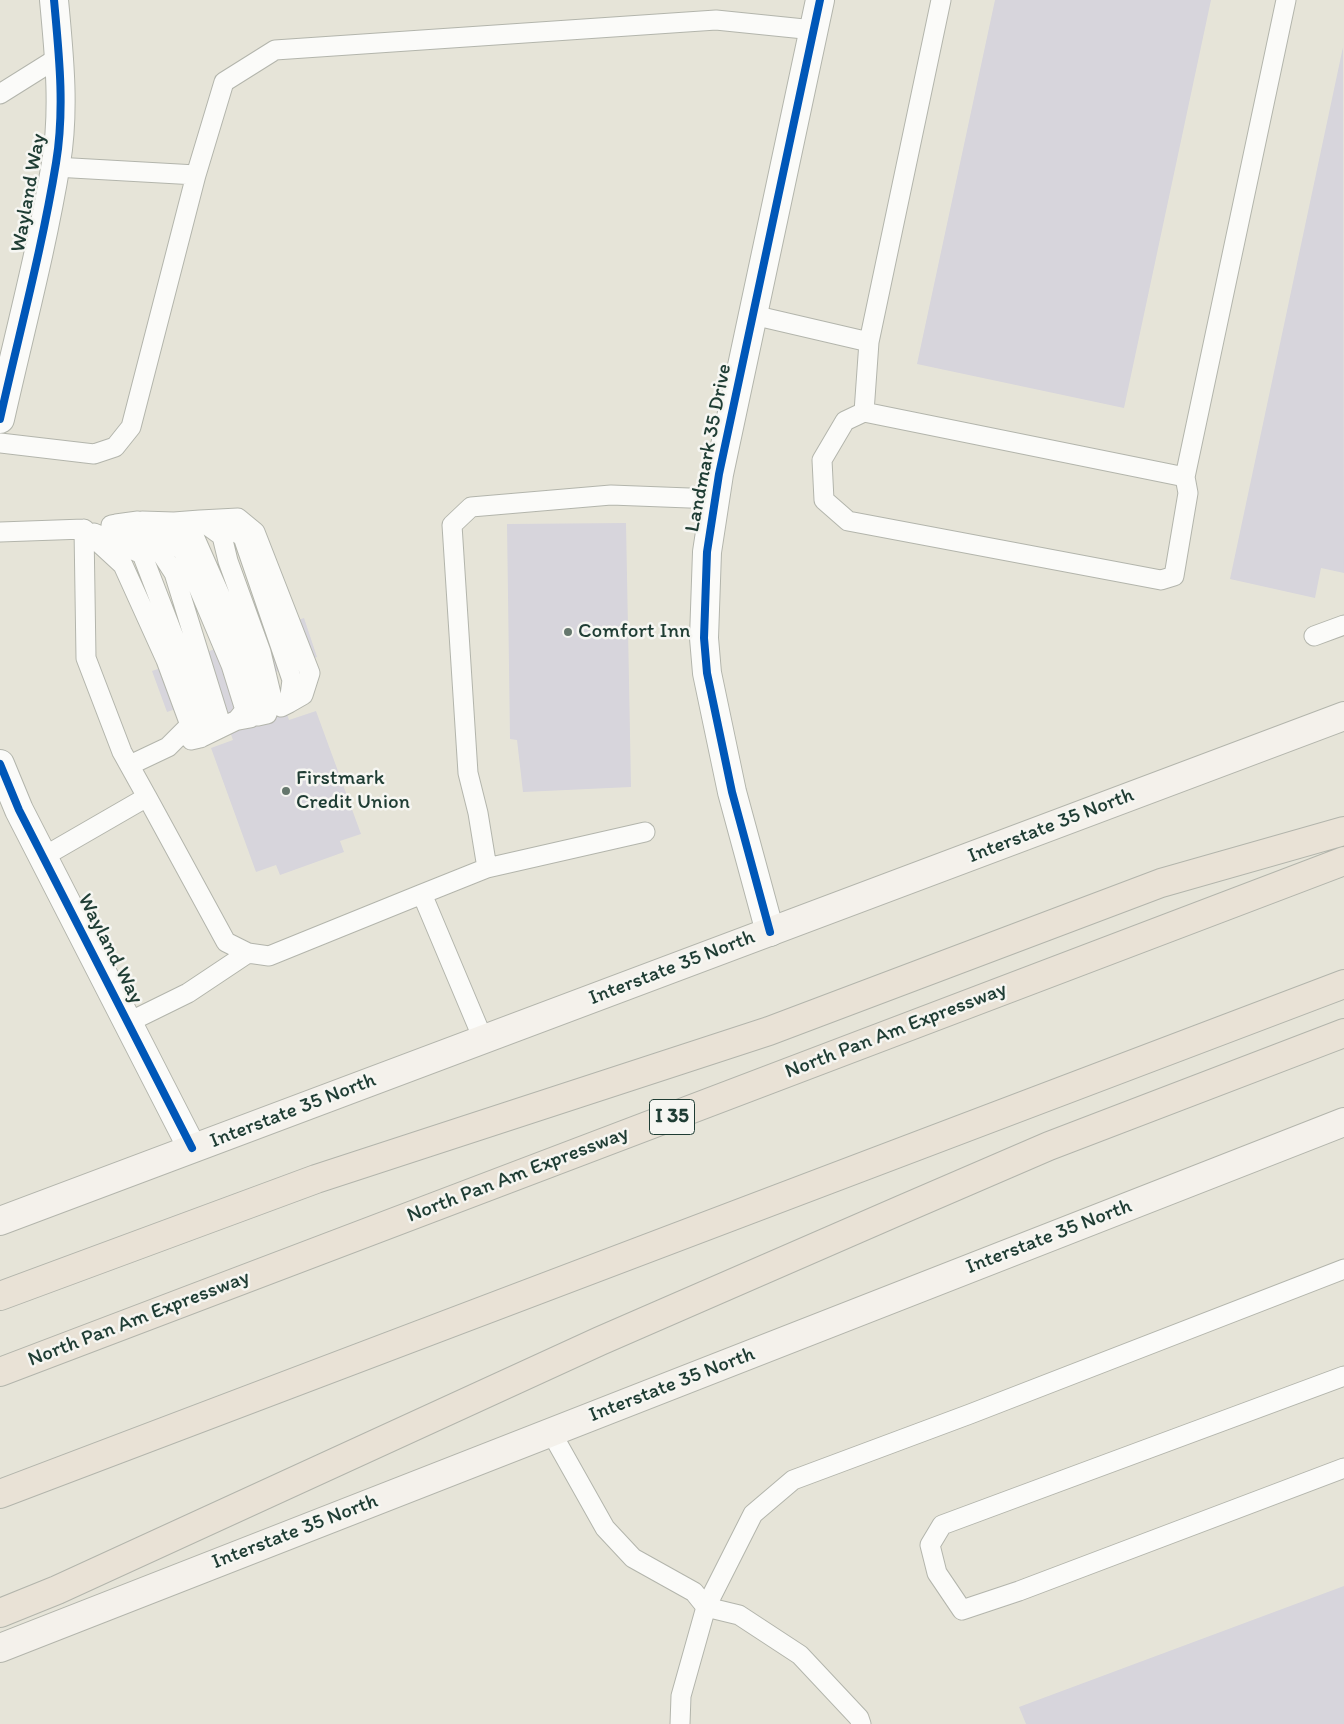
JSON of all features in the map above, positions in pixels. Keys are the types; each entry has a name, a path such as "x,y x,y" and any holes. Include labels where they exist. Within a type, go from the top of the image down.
{"highway":[{"path":"0,1296 316,1179 769,1031 1160,883 1344,831"},
{"name":"North Pan Am Expressway","path":"0,1372 1344,861"},
{"path":"0,1494 1344,984"},
{"path":"0,1613 58,1590 600,1341 912,1205 1049,1146 1344,1033"}],"main road":[{"name":"Interstate 35 North","path":"0,1221 1344,716"},
{"name":"Interstate 35 North","path":"0,1648 1344,1122"}],"street":[{"name":"Wayland Way","path":"0,419 8,351 48,207 55,167 61,89 54,0"},
{"name":"Landmark 35 Drive","path":"770,932 732,792 707,674 704,638 707,552 721,464 820,0"},
{"name":"Wayland Way","path":"1,770 19,810 192,1148"}],"lane":[{"path":"864,412 869,342 940,0"},
{"path":"1185,477 864,412 845,421 822,460 824,500 848,521 1161,580 1174,576 1188,493 1185,477 1286,0"},
{"path":"0,443 94,454 116,447 131,427 196,175 224,82 275,50 716,20 814,30"},
{"path":"0,94 59,57"},
{"path":"55,167 196,175"},
{"path":"753,314 869,342"},
{"path":"487,868 478,813 468,773 452,525 471,507 611,495 716,499"},
{"path":"200,520 222,536 228,561 261,652 272,698 252,717"},
{"path":"0,532 84,529 138,521 174,522 200,520 225,526 243,537 292,680 289,703 200,738 168,747 130,765"},
{"path":"138,521 156,529 183,551 231,666 244,710 252,717"},
{"path":"174,522 194,536 236,631 259,702 252,717"},
{"path":"116,524 160,553 174,573 220,718 200,738"},
{"path":"84,529 86,658 122,752 226,942 248,953 269,956 487,868 645,832"},
{"path":"84,529 142,554 204,715 200,738"},
{"path":"84,529 123,564 166,660 190,725 168,747"},
{"path":"1314,636 1344,625"},
{"path":"43,857 147,797"},
{"path":"422,894 483,1039"},
{"path":"128,1023 188,993 248,953"},
{"path":"680,1724 681,1696 706,1607 753,1514 793,1480 970,1414 1344,1269"},
{"path":"1344,1376 942,1525 930,1545 937,1573 962,1610 1019,1591 1344,1468"},
{"path":"551,1432 606,1528 634,1558 694,1592 706,1607 739,1615 800,1655 859,1718 862,1724"}],"building":[{"path":"995,0 1211,0 1124,408 917,364"},
{"path":"1343,47 1344,573 1321,568 1315,598 1230,579"},
{"name":"Comfort Inn","path":"626,523 631,787 523,792 517,740 510,739 507,524"},
{"name":"Firstmark Credit Union","path":"304,618 317,657 273,673 289,720 316,711 361,834 340,841 344,852 280,875 276,865 256,872 211,748 233,740 217,695 167,712 152,671"},
{"path":"1344,1586 1344,1724 1026,1724 1019,1707"}],"cycle path":[{"path":"0,419 44,227 59,143 61,102 54,0"},
{"path":"770,932 732,792 707,673 704,638 707,552 719,474 820,0"},
{"path":"0,764 19,810 192,1148"}],"place":[{"name":"Comfort Inn","path":"568,632"},
{"name":"Firstmark Credit Union","path":"286,791"}]}
